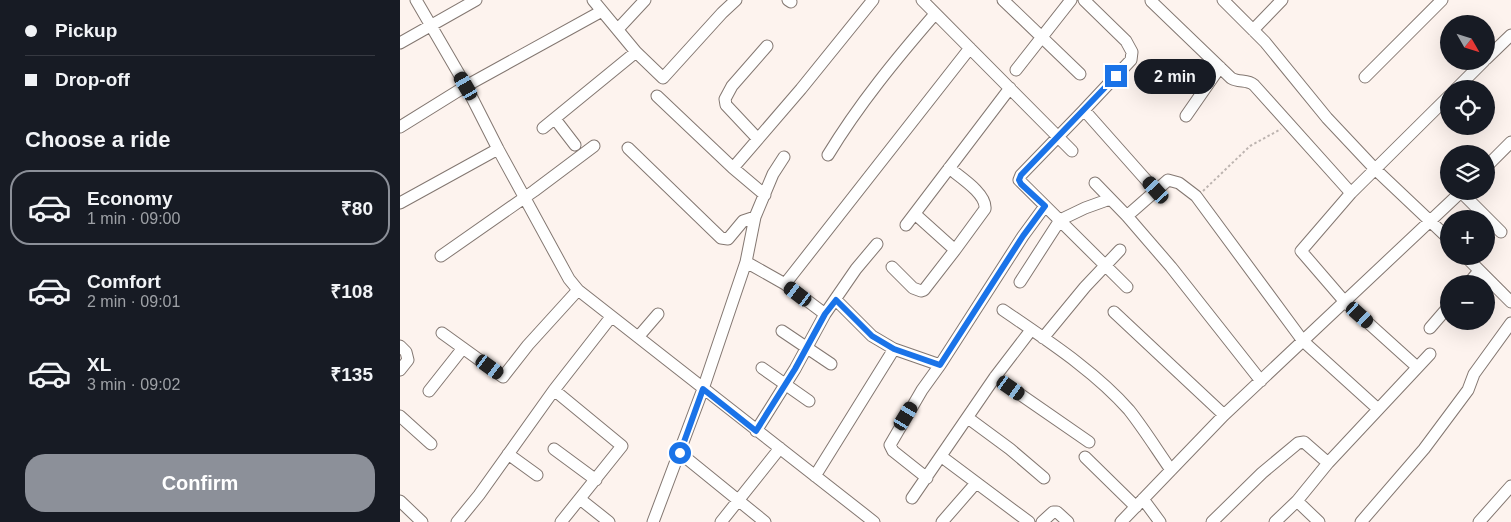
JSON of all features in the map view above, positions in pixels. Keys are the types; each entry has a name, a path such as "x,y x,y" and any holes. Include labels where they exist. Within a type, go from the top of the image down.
{"street":[{"path":"416,0 466,86 524,198 569,279 578,290 874,522"},
{"path":"400,43 476,0"},
{"path":"592,0 636,52 664,78 736,0"},
{"path":"618,29 645,0"},
{"path":"733,168 801,89 873,0"},
{"path":"922,0 1072,151"},
{"path":"1003,0 1080,74"},
{"path":"1016,70 1071,0"},
{"path":"1084,0 1126,41 1132,52 1131,60 1021,175 1019,180 1127,286"},
{"path":"1223,0 1265,42 1328,118 1375,168 1440,230"},
{"path":"1253,30 1282,0"},
{"path":"1365,77 1442,0"},
{"path":"1151,2 1234,80 1251,82 1351,193"},
{"path":"400,127 466,86 602,12"},
{"path":"828,155 864,100 898,56 936,14"},
{"path":"1495,50 1511,35"},
{"path":"757,138 726,105 725,99 732,86 767,46"},
{"path":"785,284 970,48"},
{"path":"543,128 636,52"},
{"path":"1186,116 1220,67"},
{"path":"1465,80 1475,70"},
{"path":"906,225 1010,88"},
{"path":"658,96 733,168 765,195"},
{"path":"1417,367 1345,302 1301,251 1351,193 1440,105"},
{"path":"1084,110 1156,190"},
{"path":"555,119 575,145"},
{"path":"441,256 594,146"},
{"path":"628,148 721,238 728,239 744,221 755,217"},
{"path":"400,203 498,149"},
{"path":"1495,160 1508,150"},
{"path":"653,522 703,389 746,262 755,217 773,174 784,157"},
{"path":"892,267 914,288 921,291 928,285 986,209 982,196 949,168"},
{"path":"1127,216 1168,180 1180,183 1196,196 1303,341 1378,409"},
{"path":"1095,183 1127,216 1171,267 1261,381"},
{"path":"1020,282 1060,220 1110,199"},
{"path":"1121,522 1224,415 1453,200"},
{"path":"1469,200 1501,232"},
{"path":"927,478 893,451 890,445 922,390 1023,236 1045,206"},
{"path":"915,214 955,250"},
{"path":"756,431 825,314 856,269 877,244"},
{"path":"1043,338 1085,287 1120,250"},
{"path":"746,262 785,284 825,314"},
{"path":"1474,265 1511,302"},
{"path":"1476,275 1480,271"},
{"path":"442,333 503,377 528,345 578,290"},
{"path":"836,300 872,336 894,349 940,365"},
{"path":"1003,310 1097,379 1128,410 1171,470"},
{"path":"1114,312 1224,415"},
{"path":"639,336 658,314"},
{"path":"1430,328 1440,316"},
{"path":"457,522 479,495 554,390 611,317"},
{"path":"1361,522 1424,449 1468,390 1474,374 1511,323"},
{"path":"912,498 942,457 995,377 1031,330"},
{"path":"782,331 831,364"},
{"path":"400,346 406,352 408,360 400,370"},
{"path":"428,390 463,348"},
{"path":"815,476 894,349"},
{"path":"1275,522 1297,501 1328,463 1430,354"},
{"path":"762,368 809,401"},
{"path":"995,377 1090,442"},
{"path":"554,390 622,446 561,522"},
{"path":"400,416 431,444"},
{"path":"968,418 1010,449 1044,478"},
{"path":"1212,522 1262,473 1298,443 1304,442 1328,463"},
{"path":"721,522 780,448"},
{"path":"554,449 596,480"},
{"path":"680,453 765,522"},
{"path":"508,454 537,475"},
{"path":"942,457 1029,522"},
{"path":"1085,457 1160,522"},
{"path":"942,522 976,483"},
{"path":"1479,522 1511,486"},
{"path":"580,499 609,522"},
{"path":"1297,501 1319,522"},
{"path":"400,502 422,522"},
{"path":"1042,522 1053,512 1057,512 1068,522"}],"path":[{"path":"1196,196 1250,146 1289,124"}],"route":[{"path":"680,453 703,389 756,431 795,369 825,314 836,300 872,336 894,349 940,365 1023,236 1045,206 1021,184 1019,180 1021,175 1116,76"}]}
